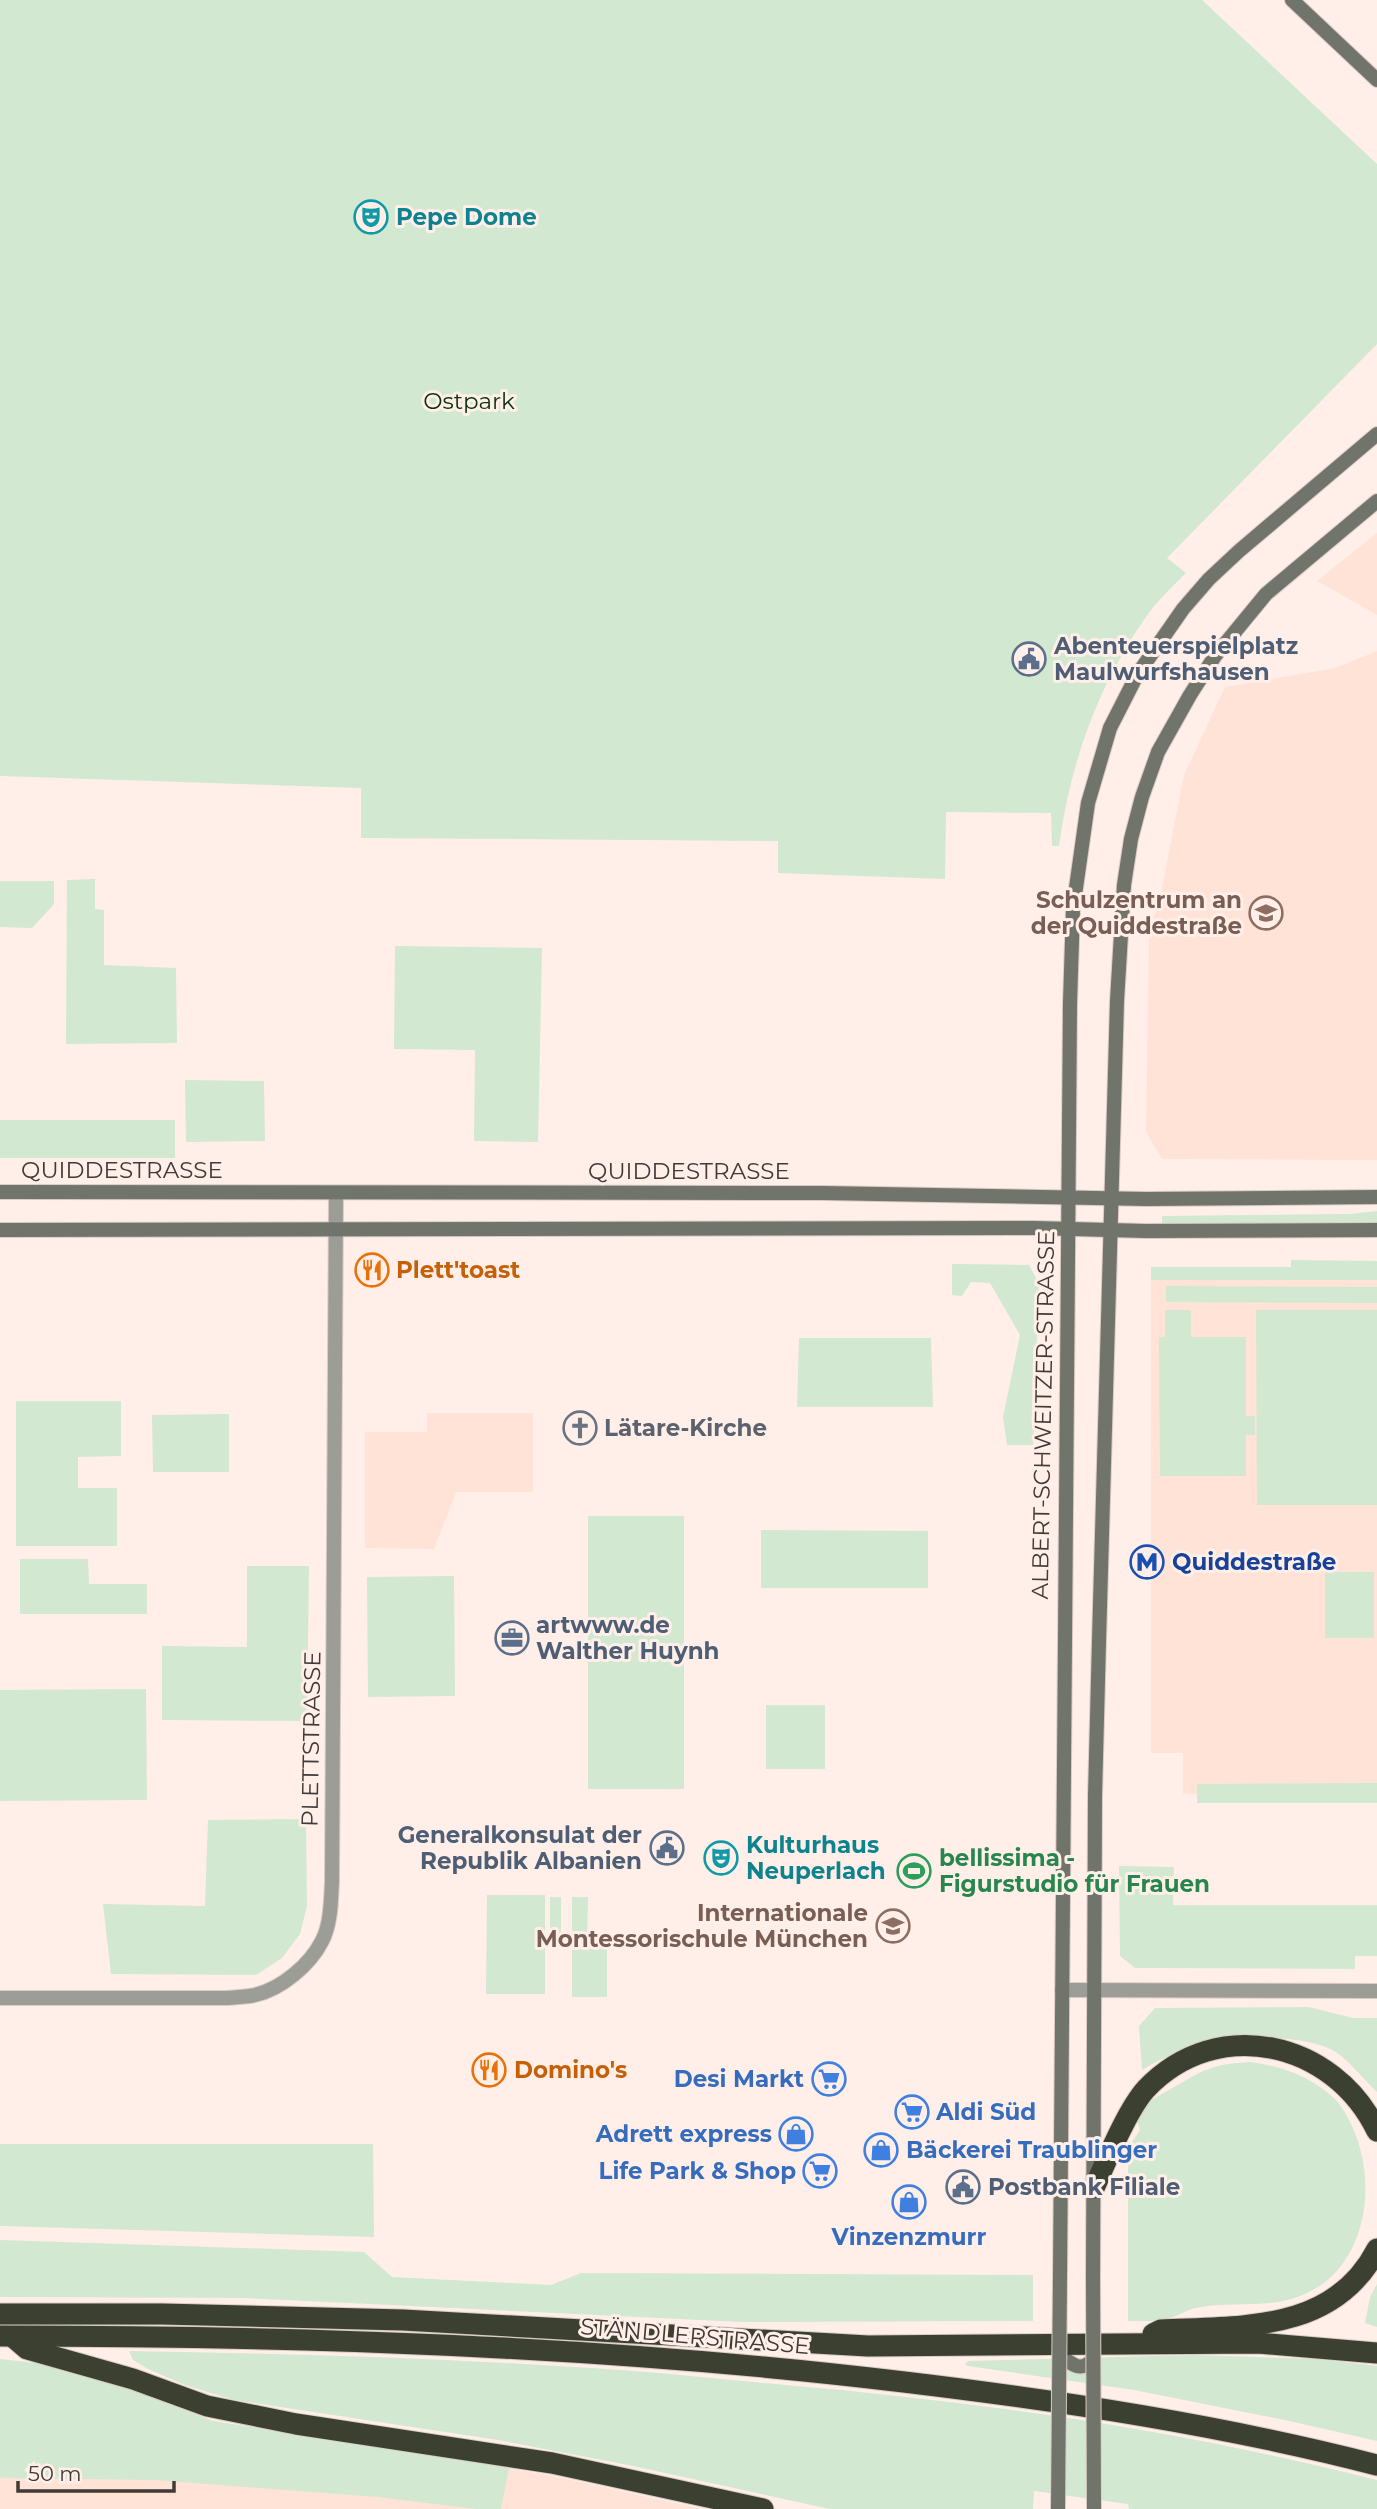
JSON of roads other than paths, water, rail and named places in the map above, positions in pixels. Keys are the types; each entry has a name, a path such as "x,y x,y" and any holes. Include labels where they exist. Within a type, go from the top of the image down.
{"highway":[{"path":"1094,2188 1110,2152 1144,2091 1164,2074 1211,2050 1239,2046 1264,2047 1289,2051 1309,2059 1345,2086 1361,2103 1377,2131"},
{"path":"1136,2344 1161,2330 1255,2325 1298,2316 1341,2294 1355,2282 1377,2249"},
{"name":"STÄNDLERSTRASSE","path":"0,2314 176,2314 404,2320 868,2346 1258,2343 1377,2353"},
{"path":"5,2336 27,2349 133,2379 207,2406 296,2424 552,2463 763,2509"},
{"name":"STÄNDLERSTRASSE","path":"5,2336 403,2344 526,2349 770,2367 986,2392 1153,2417 1377,2465"}],"main road":[{"path":"1292,0 1377,80"},
{"name":"ALBERT-SCHWEITZER-STRASSE","path":"1058,2509 1070,1003 1073,909 1088,803 1110,728 1138,675 1182,609 1209,579 1377,434"},
{"path":"1094,2509 1095,1796 1117,1001 1124,886 1131,839 1158,752 1215,656 1266,594 1377,501"},
{"name":"QUIDDESTRASSE","path":"0,1192 1377,1197"},
{"path":"0,1230 1377,1230"},
{"path":"1060,2356 1078,2367 1088,2365 1093,2358"}],"street":[{"name":"PLETTSTRASSE","path":"0,1998 227,1998 256,1995 277,1986 297,1972 312,1957 324,1939 331,1905 332,1881 336,1194"},
{"path":"1062,1990 1377,1991"}],"place":[{"name":"Pepe Dome","path":"371,217"},
{"name":"Abenteuerspielplatz Maulwurfshausen","path":"1029,659"},
{"name":"Schulzentrum an der Quiddestraße","path":"1266,913"},
{"name":"Plett'toast","path":"372,1270"},
{"name":"Lätare-Kirche","path":"580,1428"},
{"name":"Quiddestraße","path":"1147,1562"},
{"name":"artwww.de Walther Huynh","path":"512,1638"},
{"name":"Generalkonsulat der Republik Albanien","path":"667,1848"},
{"name":"Kulturhaus Neuperlach","path":"721,1858"},
{"name":"bellissima - Figurstudio für Frauen","path":"914,1871"},
{"name":"Internationale Montessorischule München","path":"893,1926"},
{"name":"Domino's","path":"489,2070"},
{"name":"Desi Markt","path":"829,2079"},
{"name":"Aldi Süd","path":"912,2112"},
{"name":"Adrett express","path":"796,2134"},
{"name":"Bäckerei Traublinger","path":"881,2150"},
{"name":"Life Park & Shop","path":"820,2171"},
{"name":"Postbank Filiale","path":"963,2187"},
{"name":"Vinzenzmurr","path":"909,2202"}],"park label":[{"name":"Ostpark","path":"469,401"}]}
